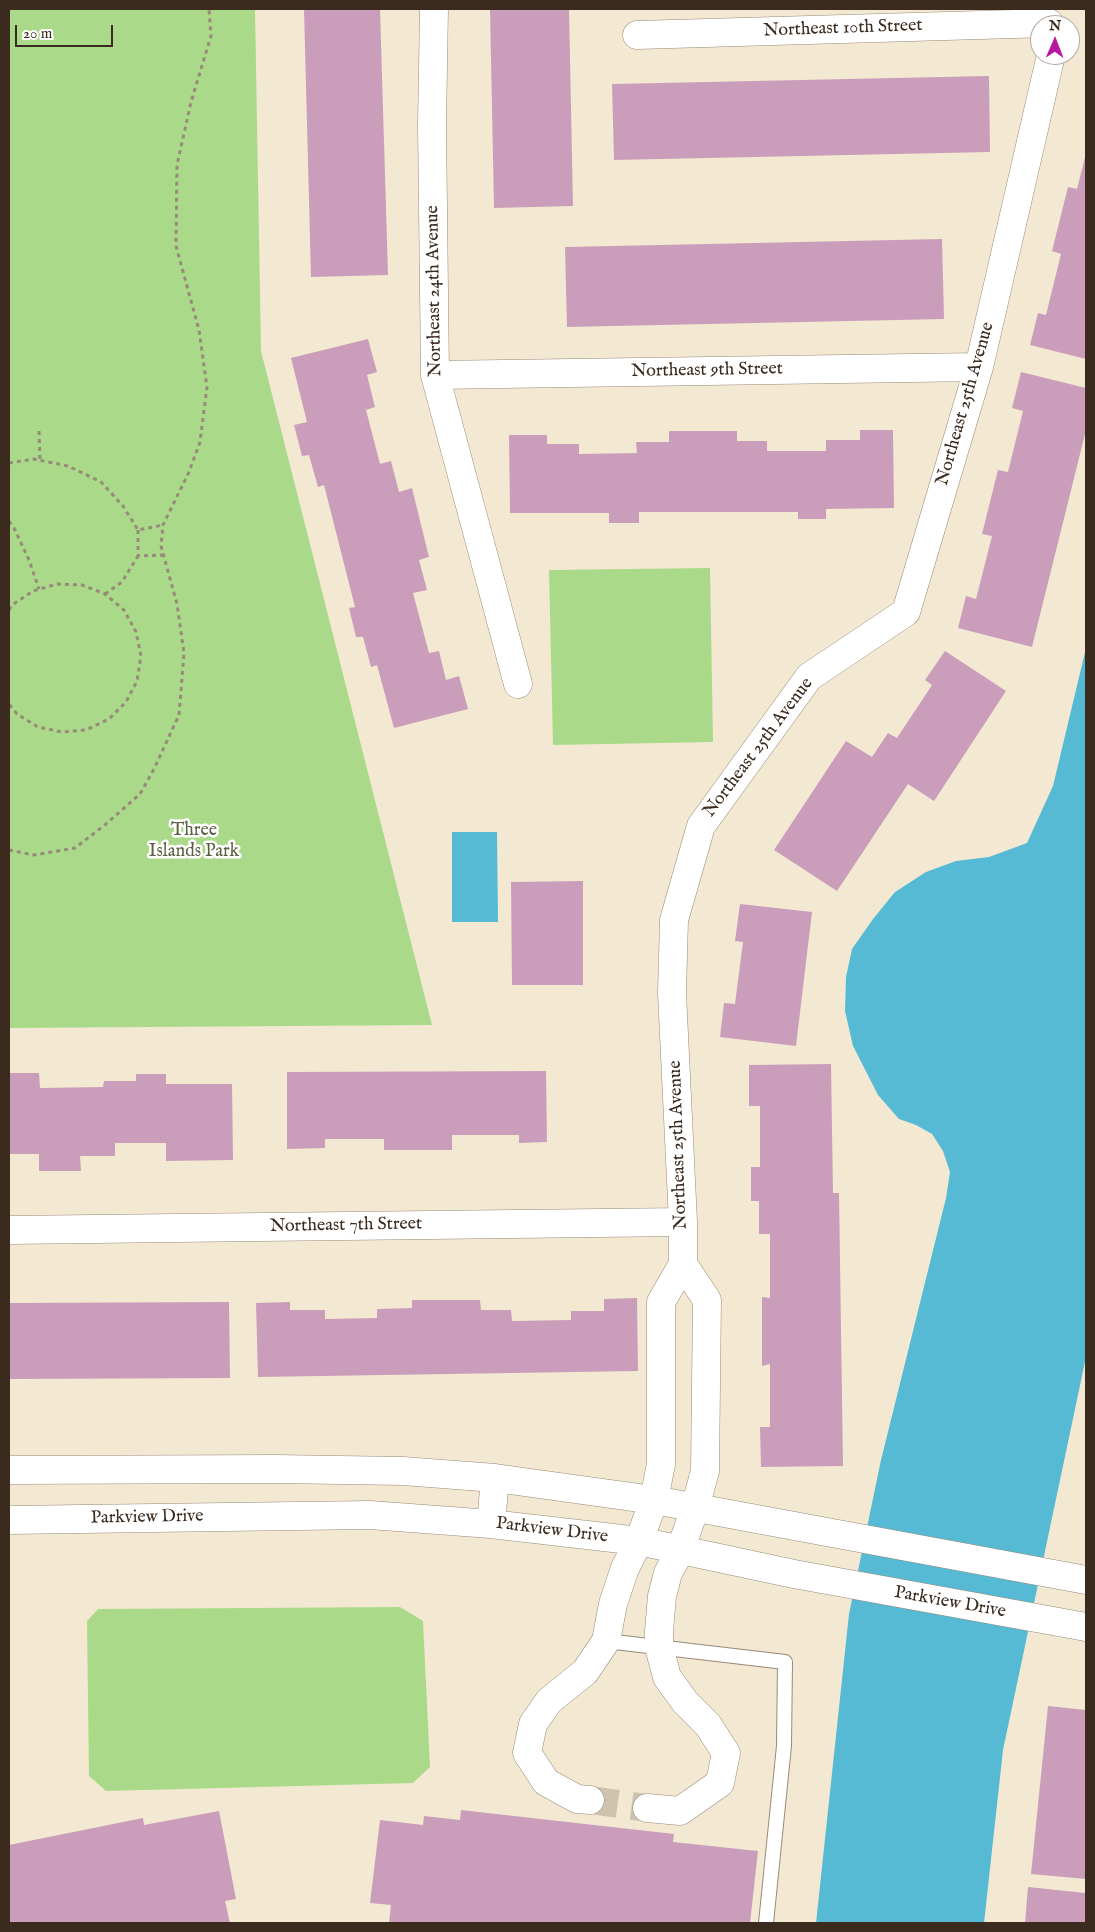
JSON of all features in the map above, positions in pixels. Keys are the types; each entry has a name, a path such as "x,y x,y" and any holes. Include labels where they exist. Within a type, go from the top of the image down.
{"street":[{"name":"Northeast 24th Avenue","path":"434,9 432,125 435,376 518,684"},
{"name":"Northeast 10th Street","path":"637,34 1030,20"},
{"name":"Northeast 25th Avenue","path":"683,1264 683,1222 672,993 674,920 702,826 810,677 906,612 979,367 1049,65"},
{"name":"Northeast 9th Street","path":"435,376 979,367"},
{"name":"Northeast 7th Street","path":"9,1230 683,1222"},
{"path":"590,1800 577,1799 546,1782 527,1753 532,1724 549,1701 585,1672 606,1641 616,1595 625,1568 639,1542 654,1500 661,1464 661,1302 683,1264 707,1300 705,1471 680,1551 668,1573 662,1596 659,1647 667,1677 685,1702 708,1725 726,1753 720,1783 680,1811 647,1808"},
{"path":"9,1470 276,1469 403,1472 495,1478 654,1500 1082,1579"},
{"path":"491,1524 495,1478"},
{"name":"Parkview Drive","path":"9,1520 370,1515 491,1524 639,1542 794,1574 1080,1626"}],"lane":[{"path":"606,1641 785,1662 784,1746 766,1923"}],"path":[{"path":"9,850 34,855 75,848 106,824 140,794 179,716 184,653 177,604 161,546 163,525 190,472 200,442 206,387 199,330 176,246 177,165 191,102 211,36 210,9"},
{"path":"39,431 40,460"},
{"path":"9,463 34,459 68,466 102,482 123,506 138,530 138,556 122,582 105,594"},
{"path":"9,521 29,560 39,589"},
{"path":"138,530 163,525"},
{"path":"138,556 164,555"},
{"path":"9,610 12,605 33,591 57,584 82,585 105,594 124,610 136,632 141,656 138,681 126,702 108,719 86,730 62,732 38,727 17,714 9,704"}],"green space":[{"name":"Three Islands Park","path":"9,9 255,9 261,351 432,1025 9,1028"},
{"path":"710,568 713,742 553,745 549,570"},
{"path":"400,1607 423,1621 430,1767 413,1783 106,1791 89,1776 87,1621 98,1609"}],"water":[{"path":"1086,648 1086,1357 1003,1750 984,1923 816,1923 849,1614 881,1460 946,1198 950,1172 943,1151 932,1134 916,1125 899,1119 878,1095 853,1046 845,1011 846,977 852,949 895,892 926,872 956,861 989,857 1027,843 1053,786"},
{"path":"452,832 497,832 498,922 452,922"}],"building":[{"path":"304,9 380,9 388,275 311,277"},
{"path":"490,9 569,9 573,206 494,208"},
{"path":"989,76 990,152 614,160 612,84"},
{"path":"1086,153 1086,359 1030,345 1038,313 1046,315 1061,254 1052,251 1068,187 1077,189"},
{"path":"942,239 944,319 567,327 565,247"},
{"path":"368,339 377,372 367,375 375,407 366,410 380,464 391,461 399,492 412,488 429,557 419,560 427,590 413,593 429,653 439,651 446,680 459,676 468,709 394,728 377,665 371,667 363,637 356,637 349,608 355,607 324,485 318,487 309,455 302,456 294,425 307,422 291,358"},
{"path":"1021,372 1086,388 1086,430 1032,647 958,628 966,596 976,599 992,536 982,534 998,470 1008,472 1023,411 1012,408"},
{"path":"860,430 893,430 894,508 826,509 826,519 798,519 798,512 639,512 639,523 609,523 609,513 510,513 509,435 547,435 547,444 579,444 579,454 637,453 636,442 669,442 669,431 737,431 737,441 767,441 767,451 826,451 826,440 860,440"},
{"path":"945,651 1006,691 934,801 908,784 837,891 774,850 846,741 872,757 888,733 897,738 932,685 925,680"},
{"path":"583,881 583,985 512,985 511,882"},
{"path":"740,904 812,912 796,1046 720,1037 724,1003 735,1004 743,942 735,941"},
{"path":"831,1064 833,1193 839,1193 843,1466 761,1467 760,1427 770,1427 770,1364 762,1366 762,1297 770,1298 770,1234 759,1234 759,1201 751,1201 751,1167 760,1167 760,1106 749,1106 749,1065"},
{"path":"546,1071 547,1142 519,1143 519,1135 452,1135 452,1150 384,1150 384,1139 325,1139 325,1148 287,1149 287,1072"},
{"path":"9,1073 39,1073 40,1088 103,1087 104,1081 136,1081 136,1074 166,1074 166,1084 232,1084 233,1160 166,1161 166,1143 115,1143 115,1156 80,1156 81,1171 39,1171 39,1154 9,1154"},
{"path":"637,1298 638,1371 258,1377 256,1303 290,1302 290,1310 325,1310 325,1319 377,1318 377,1309 412,1308 412,1300 480,1300 481,1310 511,1310 512,1321 571,1320 571,1311 604,1311 604,1299"},
{"path":"229,1302 230,1378 9,1379 9,1303"},
{"path":"1048,1706 1086,1710 1086,1879 1031,1874"},
{"path":"461,1810 674,1834 673,1842 758,1851 750,1923 389,1923 391,1905 370,1903 380,1820 423,1825 424,1816 460,1820"},
{"path":"219,1811 236,1899 225,1901 230,1923 9,1923 9,1845 143,1818 144,1825"},
{"path":"1028,1887 1086,1893 1086,1923 1025,1923"}],"tunnel":[{"path":"590,1800 647,1808"}]}
